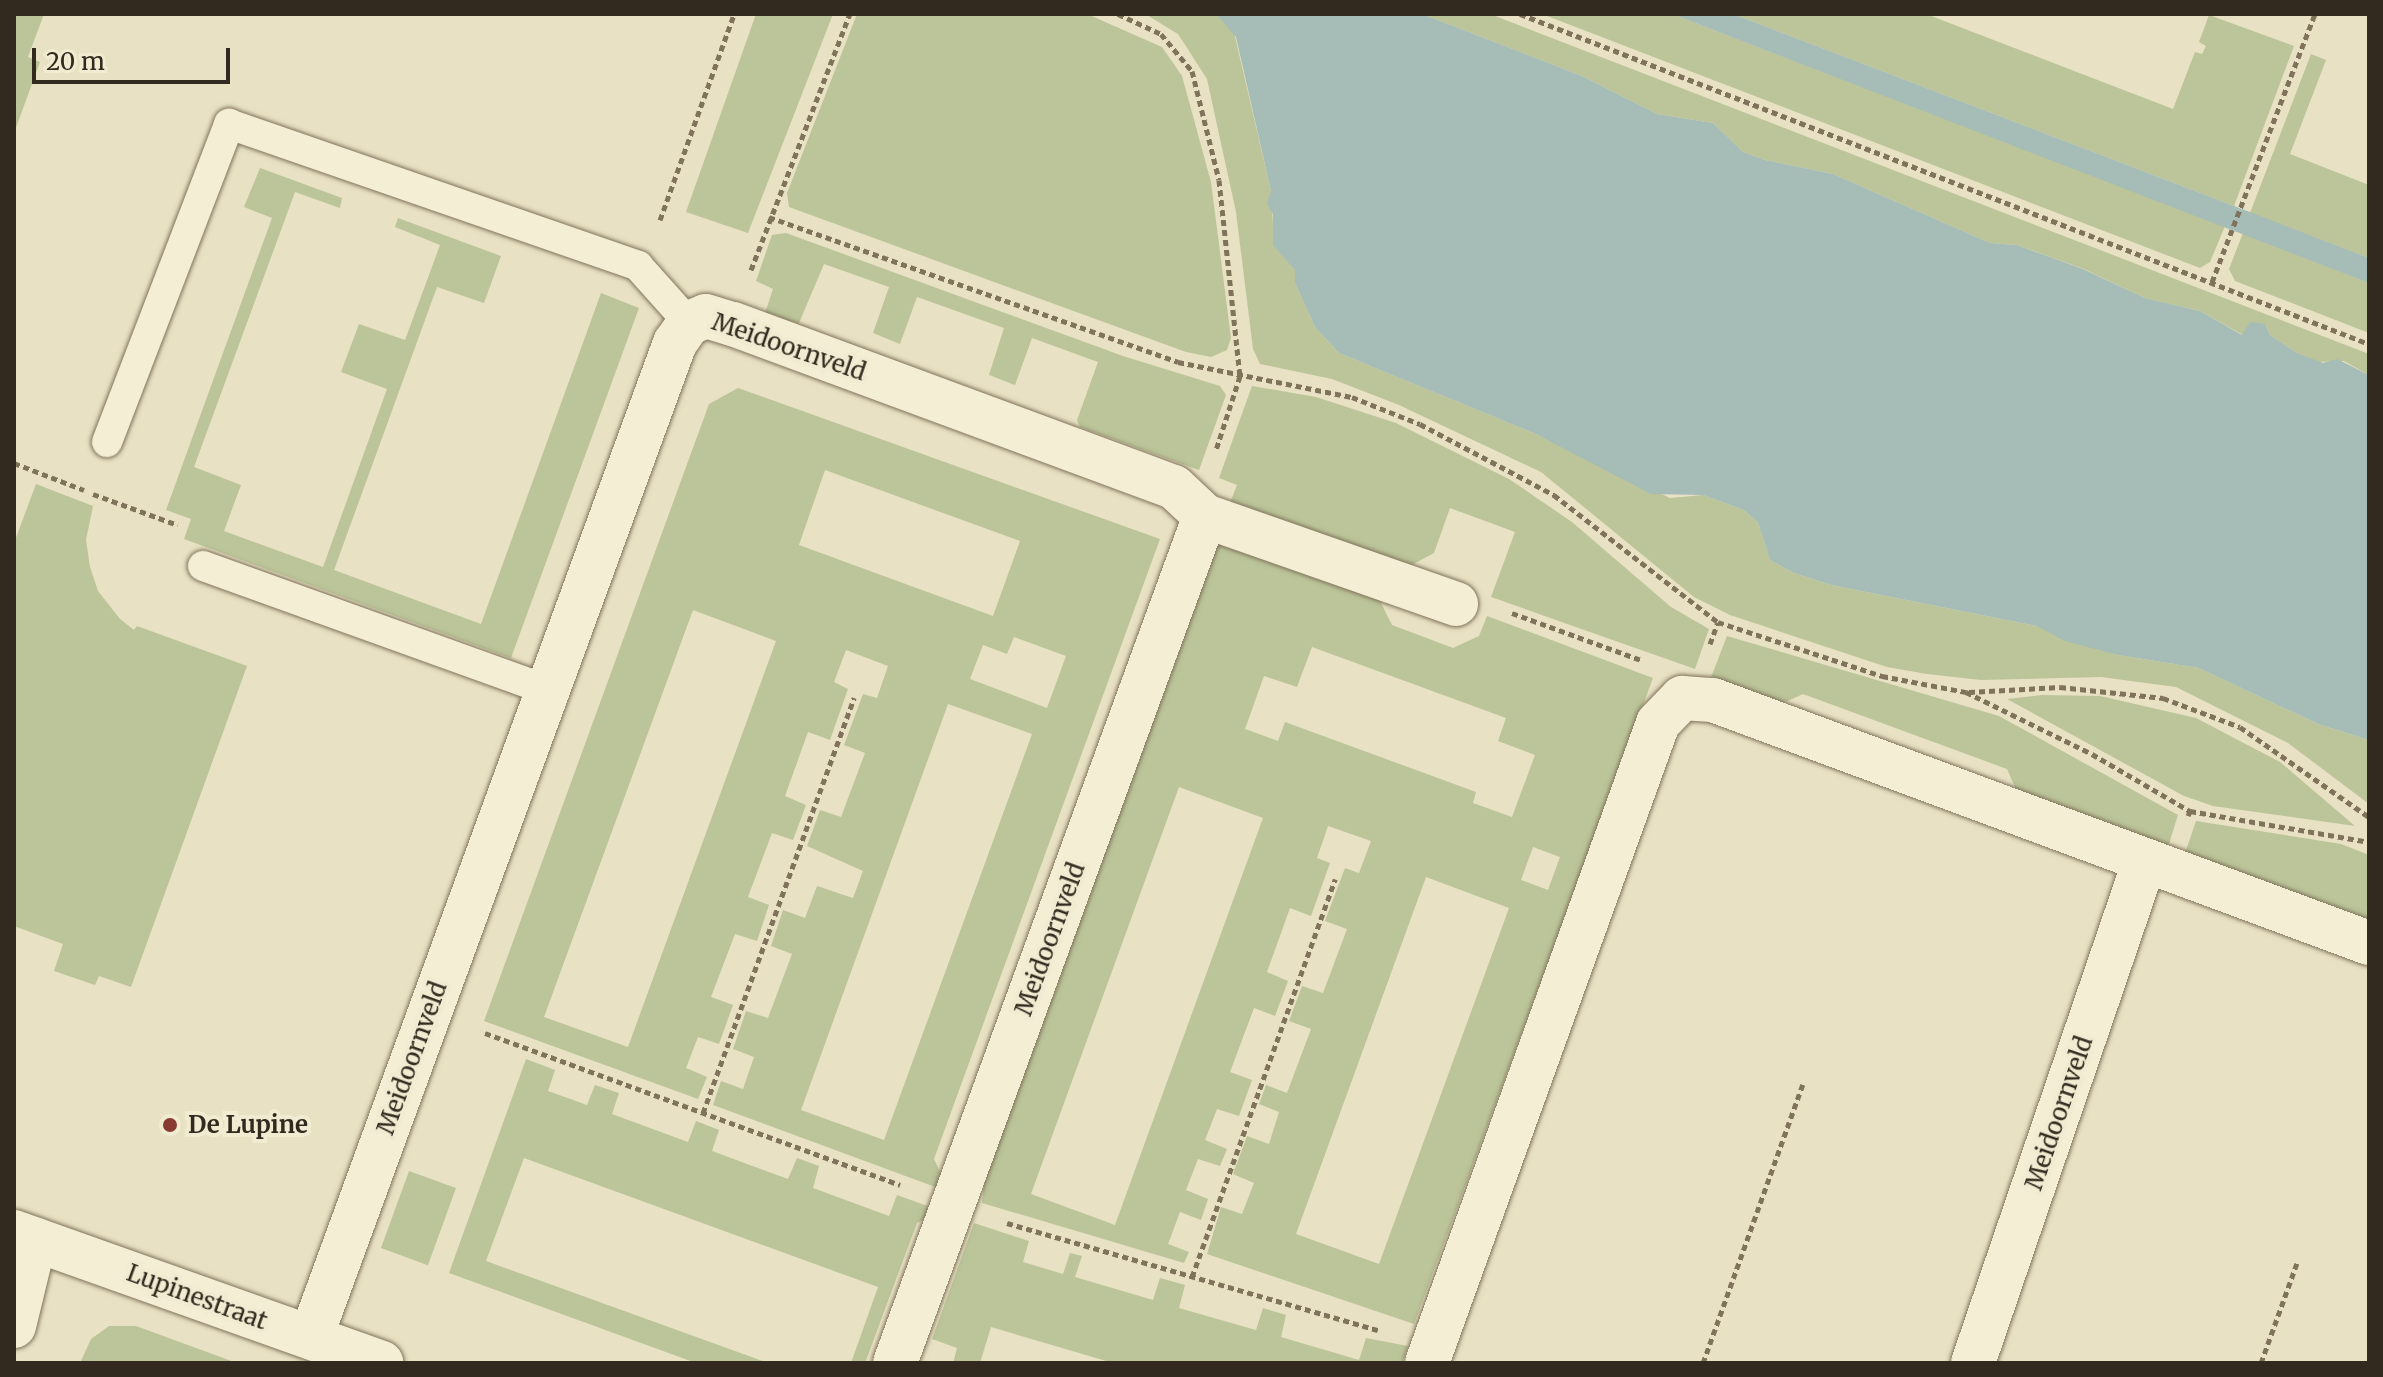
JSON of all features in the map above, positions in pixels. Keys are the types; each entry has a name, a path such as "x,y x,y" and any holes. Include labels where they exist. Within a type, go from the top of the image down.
{"street":[{"name":"Meidoornveld","path":"311,1337 675,343 689,323 706,316 733,324 1174,487 1200,512 1456,604"},
{"name":"Meidoornveld","path":"895,1363 1200,512"},
{"path":"1427,1363 1658,723 1666,709 1691,696 1713,700 2144,863 2369,943"},
{"name":"Meidoornveld","path":"1973,1363 2144,863"},
{"path":"14,1326 25,1235"},
{"name":"Lupinestraat","path":"25,1235 381,1363"}],"lane":[{"path":"107,442 229,124 638,266 689,323"},
{"path":"203,566 548,690"}],"path":[{"path":"638,266 651,245 734,14"},
{"path":"733,324 769,217 850,14"},
{"path":"1118,14 1161,34 1192,71 1219,180 1240,376 1200,512"},
{"path":"1520,14 2369,344"},
{"path":"2212,282 2247,198 2315,14"},
{"path":"769,217 1178,362 1352,397 1481,453 1554,495 1718,622 1882,676 1966,692 2029,719 2190,811 2368,839"},
{"path":"14,463 182,527 171,554 203,566"},
{"path":"1456,604 1489,605 1656,666 1691,696"},
{"path":"1966,692 2060,687 2163,698 2240,727 2369,817"},
{"path":"703,1113 854,698"},
{"path":"2144,863 2175,849 2190,811"},
{"path":"1192,1277 1335,879"},
{"path":"1703,1363 1803,1084"},
{"path":"2261,1363 2297,1263"}],"green space":[{"path":"14,14 44,14 28,57 40,62 14,133"},
{"path":"756,14 833,14 748,233 686,212"},
{"path":"857,14 1087,14 1162,47 1182,76 1211,182 1231,338 1227,350 1211,357 1186,352 789,207 787,193"},
{"path":"1145,14 1216,14 1233,28 1271,191 1274,241 1295,270 1295,283 1315,327 1339,353 1536,434 1670,498 1703,495 1744,510 1758,523 1770,560 1794,573 1831,585 2037,626 2118,655 2199,668 2318,724 2369,740 2369,804 2288,743 2176,687 2101,677 1981,680 1927,674 1887,667 1730,615 1694,597 1541,472 1399,405 1332,379 1260,364 1253,349 1236,212 1207,79 1178,34"},
{"path":"1422,14 1490,14 2369,354 2369,375 2344,361 2318,362 2297,353 2270,335 2265,324 2248,328 2243,335 2200,311 2145,298 2084,269 2017,245 1990,243 1833,174 1765,160 1743,152 1713,123 1657,114 1582,76"},
{"path":"1542,14 1672,14 2225,226 2210,262 2200,268"},
{"path":"1733,14 1926,14 2173,109 2195,52 2202,54 2206,46 2199,42 2209,15 2294,46 2234,206"},
{"path":"2311,54 2326,60 2290,154 2369,185 2369,258 2250,213"},
{"path":"260,168 342,198 340,208 295,192 194,467 241,485 224,531 323,567 387,389 341,372 359,324 405,340 440,245 395,227 398,218 501,256 484,303 437,287 334,570 481,624 601,293 639,308 511,658 184,539 191,519 166,510 272,218 244,207"},
{"path":"786,233 1123,356 1220,386 1226,395 1199,470 1080,427 1077,420 1098,362 1032,338 1015,385 989,375 1004,328 917,297 900,344 873,333 889,287 824,264 799,323 764,316 773,289 756,281 772,235"},
{"path":"2243,233 2369,283 2369,333 2235,281 2229,269"},
{"path":"1252,386 1316,397 1396,423 1509,479 1572,522 1671,607 1709,629 1695,669 1491,597 1515,532 1450,508 1434,553 1408,567 1230,503 1237,485 1219,478"},
{"path":"738,388 1160,539 934,1159 942,1176 938,1188 713,1105 721,1081 743,1089 754,1057 733,1049 746,1011 768,1018 792,954 771,946 783,910 805,918 817,886 853,898 863,871 807,846 820,810 841,817 865,753 844,745 863,694 877,698 888,666 846,650 834,682 848,689 830,740 808,732 785,796 806,805 793,840 772,833 748,897 769,905 757,941 735,934 711,997 733,1005 719,1044 698,1037 686,1068 707,1077 698,1099 484,1021 709,404","holes":["825,470 1020,541 993,616 799,545","693,610 776,641 628,1047 544,1017","1014,637 1066,656 1047,708 970,679 983,645 1007,654","948,704 1032,734 884,1140 801,1110"]},
{"path":"36,484 93,506 86,540 90,567 98,591 120,619 134,630 137,626 247,666 131,987 99,976 95,985 54,971 63,944 14,926 14,543"},
{"path":"1219,536 1377,595 1392,625 1453,648 1479,636 1487,616 1653,678 1414,1324 1207,1254 1221,1207 1242,1214 1254,1183 1233,1174 1247,1136 1269,1144 1279,1112 1259,1104 1266,1085 1287,1093 1311,1029 1289,1021 1302,986 1323,993 1347,929 1325,921 1345,868 1359,873 1371,841 1328,826 1317,858 1330,863 1311,916 1290,908 1267,972 1288,981 1275,1016 1254,1008 1230,1072 1252,1080 1239,1116 1217,1109 1205,1140 1227,1149 1220,1166 1198,1159 1186,1190 1208,1199 1201,1220 1180,1212 1168,1244 1189,1252 1184,1263 982,1203 985,1178","holes":["1312,647 1506,718 1498,741 1535,755 1512,817 1473,803 1476,792 1285,722 1278,741 1245,729 1264,676 1297,687","1179,787 1263,818 1115,1225 1031,1194","1533,847 1560,857 1548,890 1521,880","1426,877 1509,908 1379,1264 1296,1234"]},
{"path":"1727,636 1999,716 2178,815 2168,847 2017,792 2007,769 1803,694 1779,705 1710,680"},
{"path":"2042,695 2100,696 2196,718 2280,762 2355,826 2213,806 2184,796 2007,699"},
{"path":"2196,821 2341,844 2369,855 2369,921 2185,853"},
{"path":"526,1059 555,1070 548,1091 587,1105 595,1085 619,1093 612,1114 688,1142 696,1121 719,1130 712,1151 788,1179 797,1158 819,1166 813,1188 889,1216 897,1195 933,1208 929,1217 917,1223 865,1363 851,1363 878,1287 524,1158 486,1261 768,1363 696,1363 449,1273"},
{"path":"409,1171 456,1188 428,1265 381,1248"},
{"path":"974,1223 1029,1241 1023,1262 1063,1274 1070,1253 1082,1256 1075,1277 1153,1300 1160,1278 1185,1285 1179,1308 1256,1330 1263,1308 1286,1315 1281,1337 1359,1360 1366,1338 1408,1346 1402,1363 1113,1363 991,1327 980,1363 953,1363 957,1348 932,1339"},
{"path":"109,1326 136,1326 237,1363 80,1363 91,1339"}],"water":[{"path":"1216,14 1422,14 1582,76 1657,114 1713,123 1743,152 1765,160 1833,174 1990,243 2017,245 2083,269 2145,298 2200,311 2242,335 2250,322 2265,324 2270,335 2297,353 2323,363 2337,359 2369,375 2369,740 2318,724 2199,668 2118,655 2065,641 2037,626 1831,585 1794,573 1770,560 1758,523 1744,510 1703,495 1651,494 1536,434 1339,353 1315,327 1295,283 1295,270 1273,245 1273,214 1267,203 1271,191 1236,37"},
{"path":"1672,14 1733,14 2369,258 2369,283"}],"place":[{"name":"De Lupine","path":"170,1125"}]}
